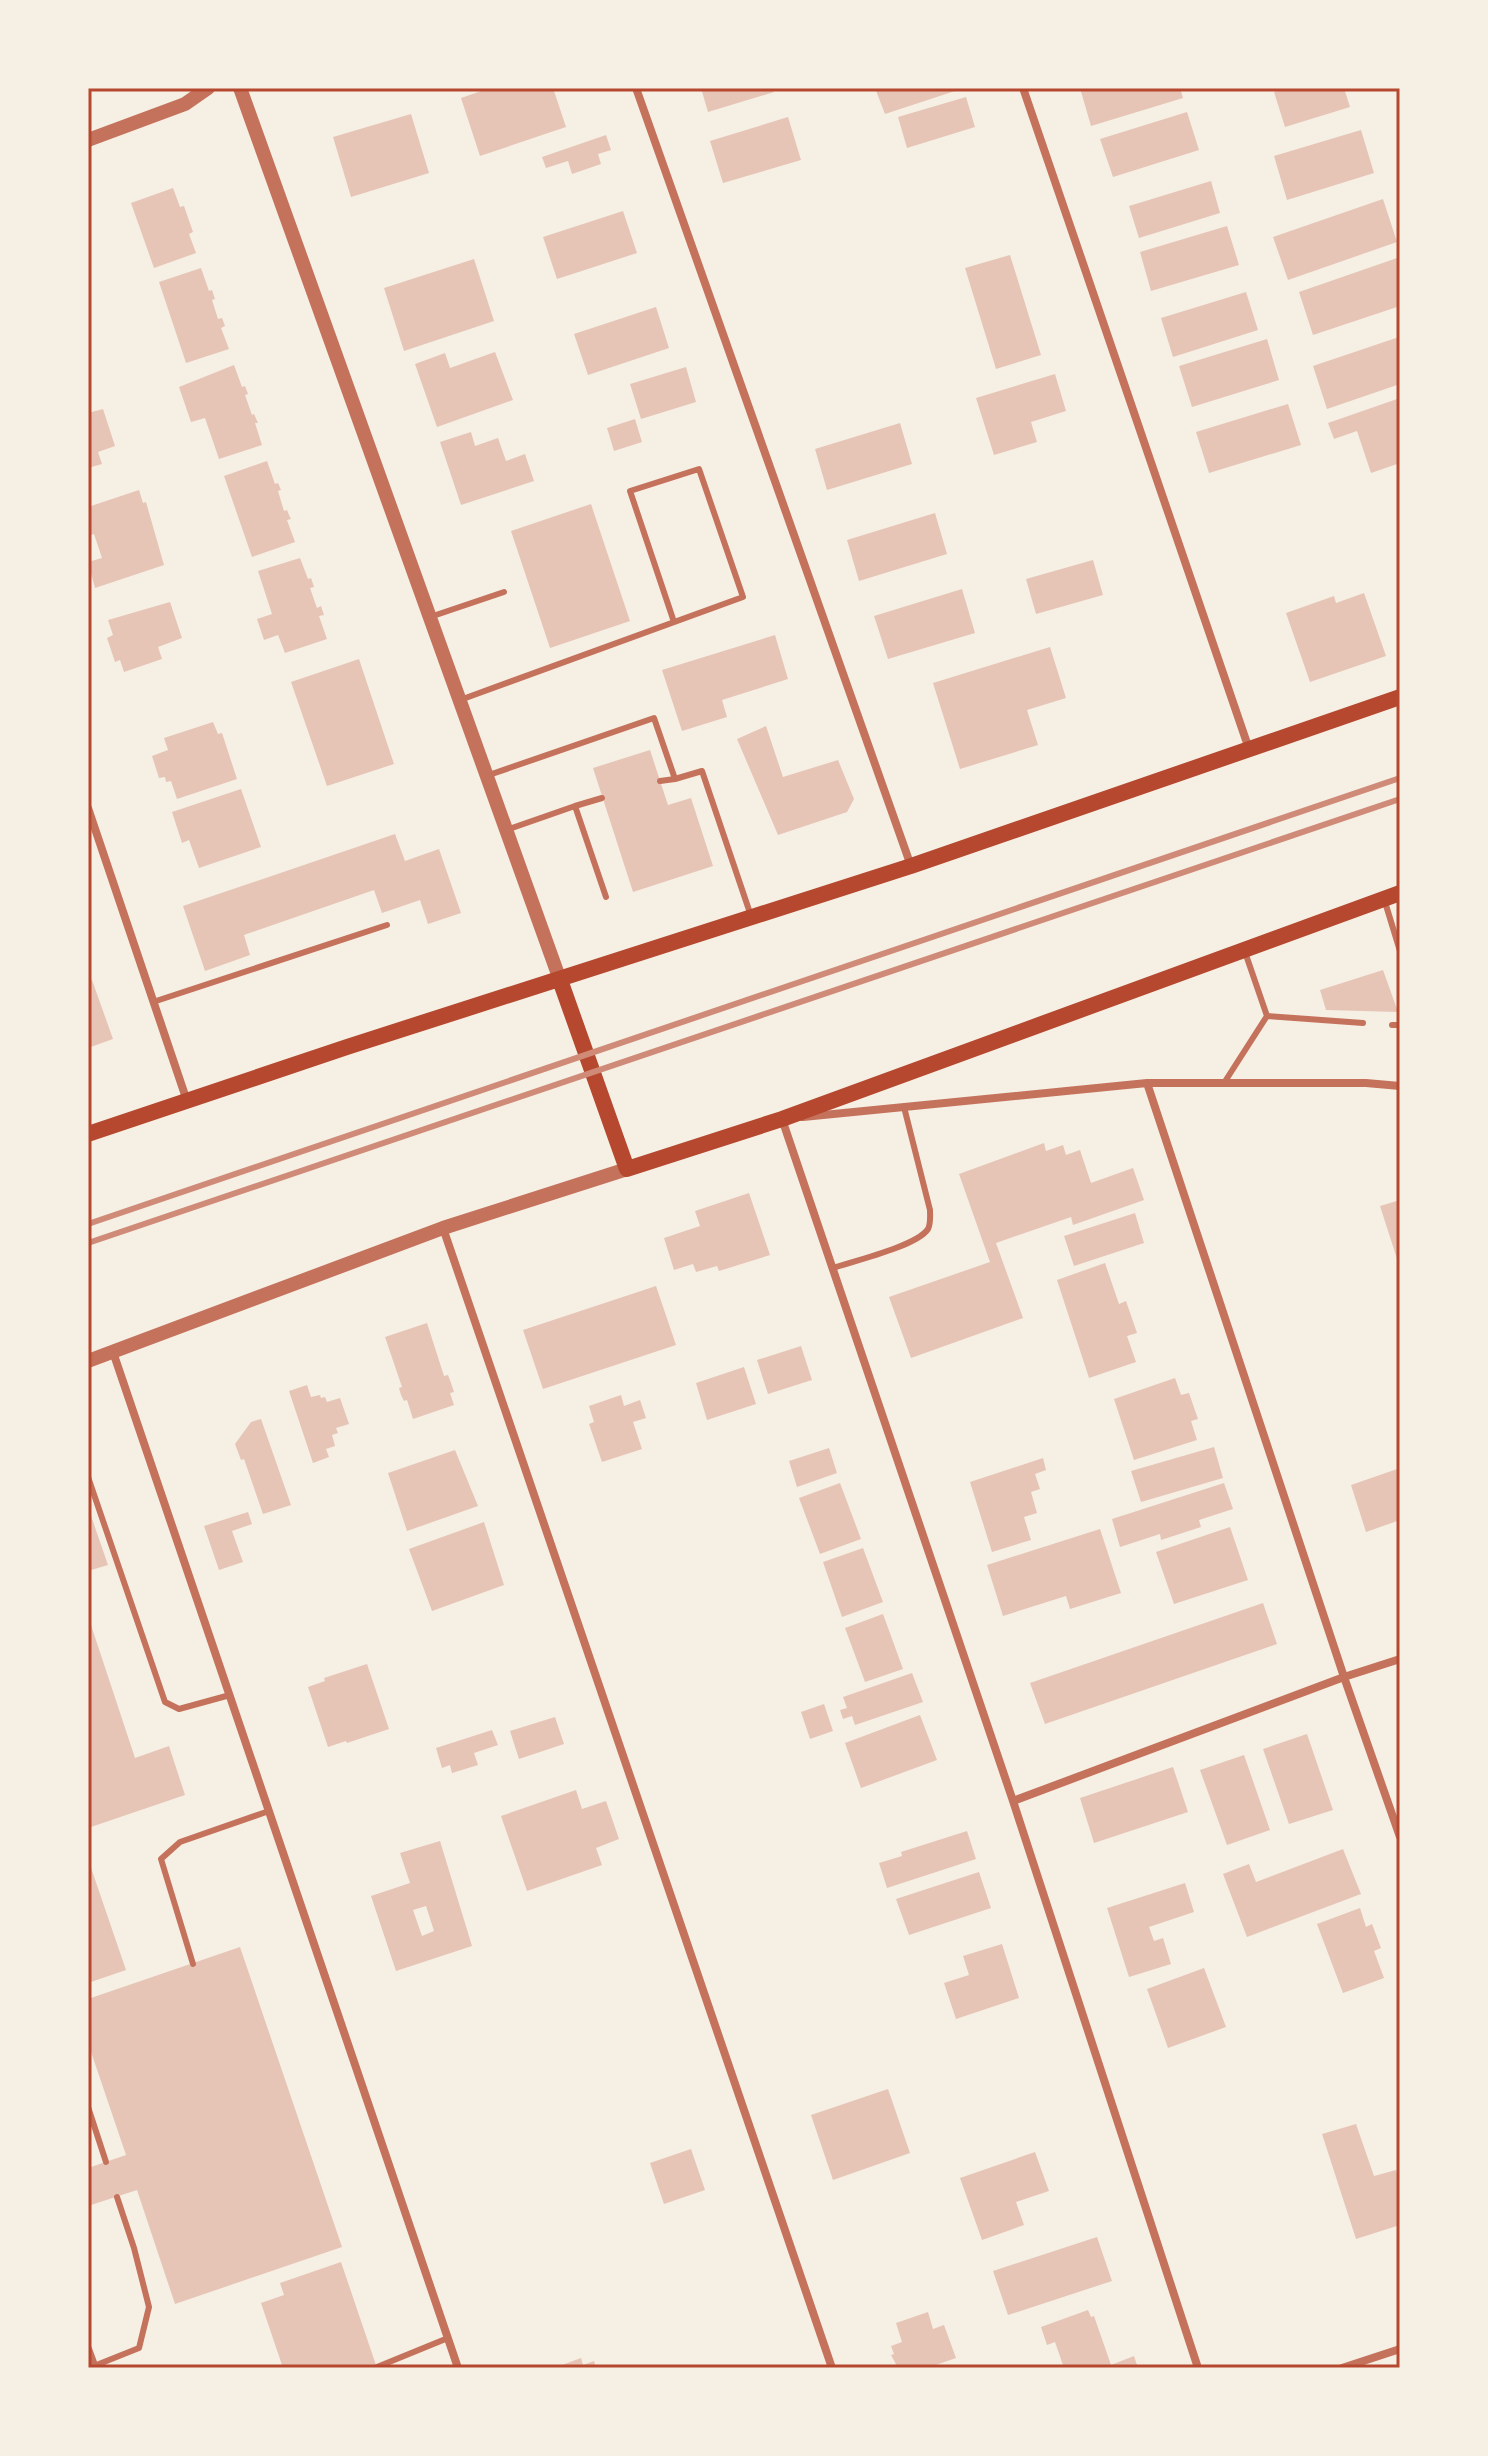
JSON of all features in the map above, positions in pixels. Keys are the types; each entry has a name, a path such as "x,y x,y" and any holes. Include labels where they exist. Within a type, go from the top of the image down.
{"main road":[{"path":"88,1134 347,1047 911,866 1400,697"},
{"path":"560,980 627,1169 782,1119 1392,896"}],"street":[{"path":"88,140 185,104 208,88"},
{"path":"240,88 560,980"},
{"path":"636,88 911,866"},
{"path":"1023,88 1249,750"},
{"path":"88,808 187,1101"},
{"path":"1147,1083 1400,1837"},
{"path":"1198,2368 1013,1801 782,1119 1147,1083 1366,1083 1400,1086"},
{"path":"88,1361 443,1228 627,1169"},
{"path":"443,1228 832,2368"},
{"path":"113,1352 458,2368"},
{"path":"1013,1801 1400,1659"},
{"path":"88,2349 94,2367"},
{"path":"1342,2368 1400,2349"}],"lane":[{"path":"460,700 743,597 699,469 630,491 674,622"},
{"path":"430,617 504,592"},
{"path":"486,776 654,718 675,779"},
{"path":"660,781 702,771 752,918"},
{"path":"506,830 602,798"},
{"path":"575,806 606,897"},
{"path":"1392,896 1400,951"},
{"path":"153,1002 387,925"},
{"path":"1244,950 1267,1016"},
{"path":"1267,1016 1363,1023"},
{"path":"1224,1083 1267,1016"},
{"path":"1392,1025 1400,1025"},
{"path":"833,1268 911,1241 926,1232 930,1224 930,1210 904,1107"},
{"path":"88,1477 165,1702 179,1709 230,1695"},
{"path":"193,1964 161,1859 180,1842 269,1811"},
{"path":"88,2107 106,2162"},
{"path":"94,2367 139,2348 149,2307 117,2197"},
{"path":"377,2367 448,2338"}],"building":[{"path":"490,88 553,88 566,127 480,156 461,98"},
{"path":"701,88 772,88 774,92 708,112"},
{"path":"875,88 954,88 955,91 885,114"},
{"path":"1080,88 1180,88 1183,98 1091,126"},
{"path":"1287,88 1344,88 1350,107 1285,127 1274,92"},
{"path":"966,97 975,127 907,148 898,117"},
{"path":"1187,112 1199,150 1113,177 1100,139"},
{"path":"411,114 429,173 351,197 333,137"},
{"path":"788,117 801,160 723,183 710,141"},
{"path":"1361,130 1374,173 1287,200 1274,156"},
{"path":"606,135 611,150 598,154 601,164 572,174 568,161 546,168 542,157"},
{"path":"1211,181 1220,213 1139,238 1129,206"},
{"path":"173,188 180,207 184,206 196,253 154,268 131,203"},
{"path":"1383,199 1397,242 1288,280 1273,237"},
{"path":"623,211 637,253 557,279 543,237"},
{"path":"1227,226 1239,265 1151,291 1140,252"},
{"path":"1010,255 1041,355 996,369 965,268"},
{"path":"1400,257 1400,306 1313,335 1299,292"},
{"path":"474,259 494,321 404,351 384,288"},
{"path":"201,268 215,299 212,300 218,319 222,318 225,326 221,328 229,349 186,363 159,282"},
{"path":"1246,292 1258,330 1173,357 1161,318"},
{"path":"656,307 669,348 588,375 574,334"},
{"path":"1399,337 1400,384 1327,409 1313,366"},
{"path":"1267,339 1279,380 1192,407 1179,366"},
{"path":"495,352 513,400 437,427 415,364 445,353 450,368"},
{"path":"234,365 248,394 245,395 258,423 255,423 262,445 219,459 205,418 191,422 179,387"},
{"path":"686,367 696,402 641,419 630,384"},
{"path":"1055,374 1066,411 1031,422 1037,442 994,455 976,398"},
{"path":"1400,398 1400,463 1371,473 1357,431 1334,439 1328,423"},
{"path":"1288,404 1301,445 1209,473 1196,432"},
{"path":"103,409 115,446 98,452 102,464 88,468 88,413"},
{"path":"635,419 642,442 614,451 607,428"},
{"path":"900,423 912,464 827,490 815,449"},
{"path":"471,432 475,446 498,438 506,461 525,454 534,481 461,505 440,442"},
{"path":"267,461 275,484 278,483 281,490 278,491 284,511 287,510 291,519 287,520 295,542 252,557 224,476"},
{"path":"139,490 143,503 146,502 164,565 95,588 88,562 102,558 94,534 88,536 88,507"},
{"path":"591,504 630,621 550,648 511,531"},
{"path":"935,513 947,554 859,581 847,540"},
{"path":"300,558 308,579 311,578 314,587 310,588 317,608 321,606 324,615 319,616 327,639 285,653 278,635 264,640 257,619 272,614 258,571"},
{"path":"1093,560 1103,595 1036,614 1026,579"},
{"path":"962,589 975,633 888,659 874,616"},
{"path":"1364,593 1386,656 1310,682 1286,613 1334,596 1336,603"},
{"path":"170,602 182,638 158,647 162,659 124,672 120,660 115,662 107,638 113,635 108,620"},
{"path":"775,635 788,679 722,700 727,717 682,731 662,670"},
{"path":"1050,647 1066,698 1027,710 1038,745 960,769 933,683"},
{"path":"359,659 394,764 327,786 291,682"},
{"path":"213,722 218,734 222,733 237,779 177,799 171,781 166,782 165,777 159,778 152,756 168,750 164,738"},
{"path":"766,726 783,777 838,760 854,799 847,812 778,835 737,739"},
{"path":"650,750 668,805 691,798 713,866 633,892 593,768"},
{"path":"241,789 261,847 199,868 189,840 182,843 172,812"},
{"path":"395,834 405,861 439,849 461,913 428,924 420,900 382,913 374,890 244,935 250,955 205,971 183,906"},
{"path":"1383,970 1398,1012 1326,1010 1320,990"},
{"path":"92,980 113,1039 88,1048 88,981"},
{"path":"1044,1143 1046,1151 1063,1145 1066,1155 1080,1150 1091,1183 1133,1168 1144,1200 1073,1225 1071,1217 996,1243 1023,1318 911,1358 889,1297 990,1262 959,1174"},
{"path":"749,1193 770,1255 719,1271 717,1266 696,1272 693,1264 674,1270 664,1238 700,1226 695,1211"},
{"path":"1400,1200 1400,1265 1399,1265 1380,1206"},
{"path":"1135,1213 1144,1243 1074,1266 1064,1236"},
{"path":"1105,1263 1119,1304 1126,1301 1137,1333 1127,1336 1136,1362 1089,1378 1057,1280"},
{"path":"656,1286 676,1345 543,1389 523,1330"},
{"path":"427,1323 444,1376 448,1375 454,1392 450,1393 454,1405 413,1419 407,1400 404,1401 401,1395 399,1388 402,1387 385,1337"},
{"path":"801,1346 812,1380 768,1394 757,1360"},
{"path":"744,1367 756,1404 707,1420 696,1383"},
{"path":"1175,1378 1181,1395 1189,1393 1198,1419 1191,1421 1197,1440 1134,1460 1114,1399"},
{"path":"307,1385 311,1397 320,1395 327,1402 340,1398 349,1424 336,1428 338,1433 332,1435 335,1446 326,1449 329,1457 313,1463 289,1391"},
{"path":"621,1395 624,1406 640,1400 646,1418 633,1422 642,1449 602,1462 589,1424 594,1422 589,1406"},
{"path":"261,1419 291,1505 263,1514 244,1459 241,1460 235,1444 251,1422"},
{"path":"1214,1447 1223,1478 1141,1502 1131,1471"},
{"path":"829,1448 837,1473 797,1487 789,1461"},
{"path":"455,1450 478,1506 407,1531 388,1473"},
{"path":"1043,1458 1046,1470 1035,1474 1040,1489 1031,1492 1037,1513 1024,1517 1031,1540 992,1552 970,1482"},
{"path":"1400,1468 1400,1520 1366,1532 1351,1485"},
{"path":"840,1483 861,1539 820,1554 799,1498"},
{"path":"1224,1483 1233,1509 1199,1520 1201,1527 1161,1540 1160,1534 1120,1547 1112,1519"},
{"path":"88,1507 108,1565 88,1571"},
{"path":"248,1512 252,1524 232,1531 243,1562 219,1570 204,1526"},
{"path":"484,1522 504,1585 432,1611 409,1549"},
{"path":"1230,1527 1248,1580 1174,1604 1156,1552"},
{"path":"1100,1529 1121,1593 1070,1609 1066,1596 1003,1616 987,1565"},
{"path":"863,1548 883,1602 842,1617 823,1562"},
{"path":"1263,1603 1277,1644 1045,1724 1030,1683"},
{"path":"883,1614 903,1669 865,1682 845,1628"},
{"path":"89,1619 135,1758 169,1746 185,1795 88,1828"},
{"path":"367,1664 389,1729 328,1747 308,1687 325,1681 324,1678"},
{"path":"912,1673 923,1702 855,1725 852,1716 843,1719 840,1710 847,1708 843,1697"},
{"path":"824,1704 833,1731 810,1739 801,1712"},
{"path":"920,1715 937,1760 861,1788 845,1743"},
{"path":"555,1717 564,1744 519,1759 510,1731"},
{"path":"492,1730 498,1745 474,1753 478,1765 452,1773 450,1765 442,1768 436,1748"},
{"path":"1307,1734 1333,1810 1289,1824 1263,1749"},
{"path":"1244,1755 1270,1830 1227,1845 1200,1770"},
{"path":"1173,1767 1188,1812 1094,1843 1080,1798"},
{"path":"576,1790 582,1809 606,1801 619,1839 596,1848 602,1865 527,1891 501,1816"},
{"path":"967,1831 976,1859 887,1888 879,1863 902,1856 901,1852"},
{"path":"440,1841 472,1946 396,1971 371,1896 410,1883 400,1853","holes":["426,1906 434,1931 422,1936 413,1910"]},
{"path":"1343,1849 1361,1894 1247,1937 1223,1874 1249,1864 1256,1882"},
{"path":"88,1859 126,1970 88,1983"},
{"path":"979,1872 991,1908 909,1935 896,1899"},
{"path":"1185,1883 1194,1912 1149,1927 1154,1941 1163,1938 1171,1964 1129,1977 1107,1908"},
{"path":"1360,1908 1366,1927 1372,1924 1381,1948 1374,1951 1384,1978 1343,1993 1317,1924"},
{"path":"1002,1944 1019,1998 956,2019 944,1983 969,1975 963,1956"},
{"path":"240,1947 342,2247 175,2304 137,2190 88,2206 88,2168 126,2155 88,2043 88,1999"},
{"path":"1204,1968 1226,2027 1168,2048 1147,1989"},
{"path":"888,2089 910,2153 833,2180 811,2115"},
{"path":"1356,2124 1374,2176 1396,2170 1400,2183 1400,2225 1356,2239 1322,2134"},
{"path":"691,2149 705,2190 664,2204 650,2163"},
{"path":"1035,2152 1049,2191 1016,2202 1024,2225 982,2240 960,2178"},
{"path":"1097,2237 1112,2281 1008,2315 993,2271"},
{"path":"341,2262 377,2368 283,2368 261,2303 284,2295 280,2283"},
{"path":"1088,2310 1091,2317 1094,2316 1111,2365 1134,2356 1138,2368 1064,2368 1055,2342 1047,2345 1041,2327"},
{"path":"928,2312 933,2329 944,2325 956,2358 927,2368 898,2368 891,2355 894,2354 891,2346 902,2342 896,2323"},
{"path":"581,2358 583,2365 594,2361 596,2368 554,2368"}],"railway":[{"path":"88,1224 1400,778"},
{"path":"88,1243 1400,799"}]}
